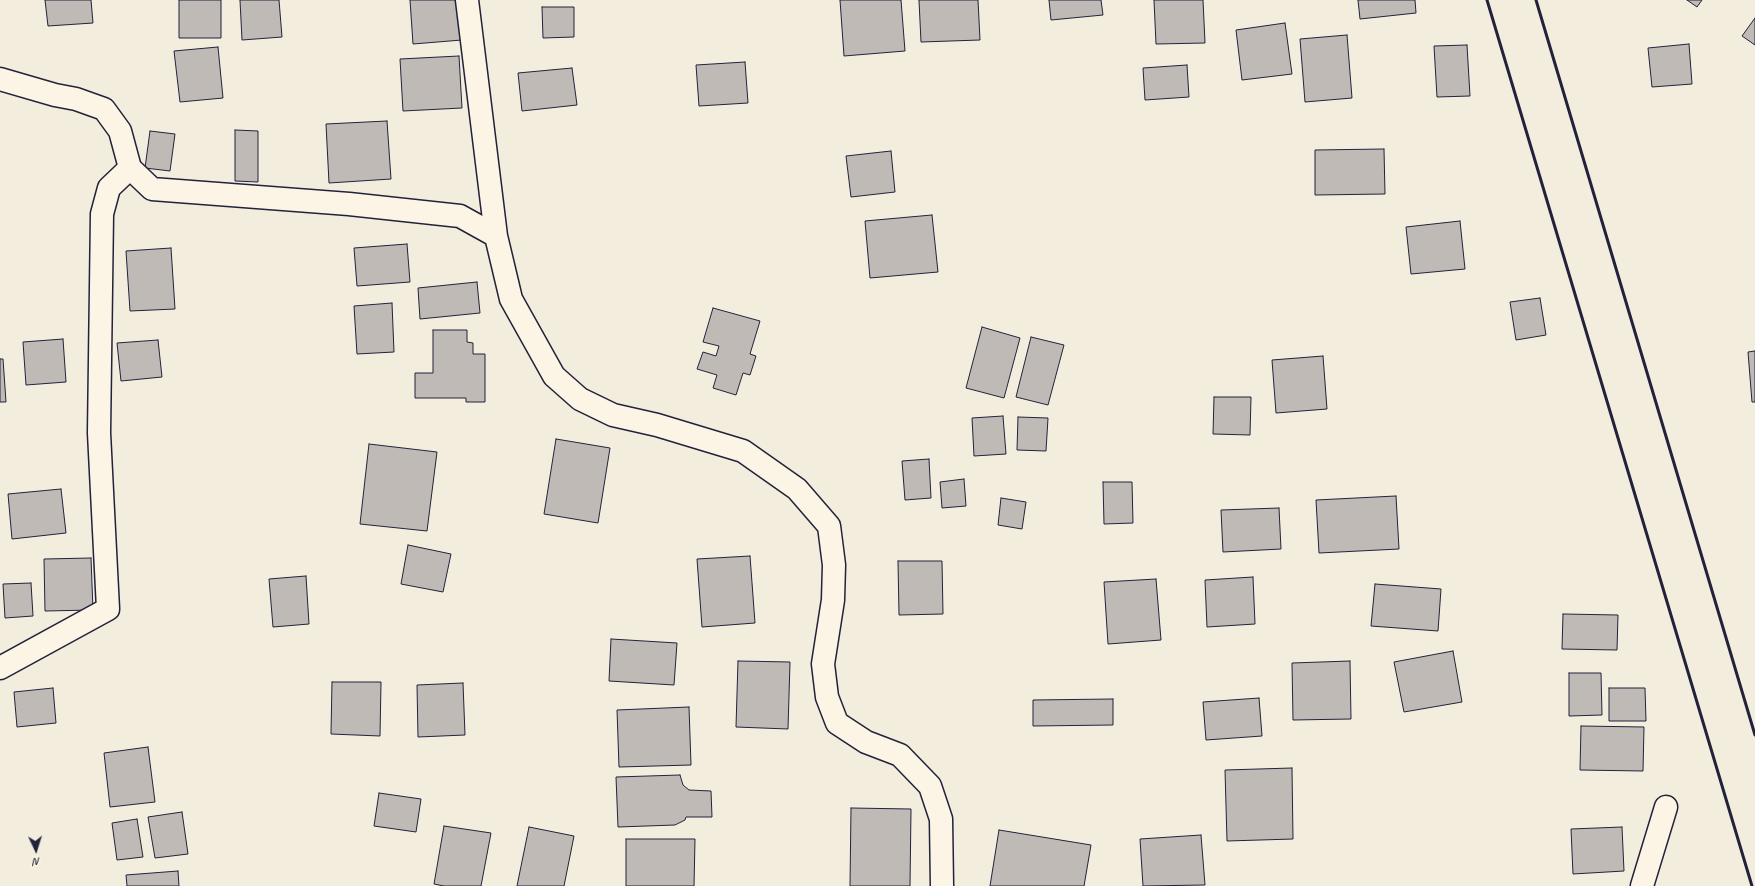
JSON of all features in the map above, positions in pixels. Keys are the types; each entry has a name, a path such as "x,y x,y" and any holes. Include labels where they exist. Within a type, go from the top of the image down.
{"street":[{"path":"467,0 496,236 511,299 554,376 580,399 613,415 657,425 743,451 797,489 829,526 834,565 833,600 823,664 827,697 837,723 866,742 900,755 930,786 941,819 942,886"},
{"path":"0,79 55,96 76,99 104,109 120,131 130,168 152,189 349,204 460,216 496,236"},
{"path":"0,668 108,609 99,433 102,214 109,188 130,168"},
{"path":"1642,886 1666,807"}],"building":[{"path":"45,0 91,0 93,23 48,26"},
{"path":"179,0 221,0 221,38 179,38"},
{"path":"240,0 279,0 282,37 242,40"},
{"path":"410,0 459,0 462,40 413,44"},
{"path":"840,0 901,0 905,51 844,56"},
{"path":"919,0 978,0 980,40 921,42"},
{"path":"1049,0 1101,0 1103,15 1051,20"},
{"path":"1154,0 1203,0 1205,43 1156,44"},
{"path":"1358,0 1415,0 1416,13 1360,19"},
{"path":"1687,0 1702,0 1697,7"},
{"path":"542,7 574,7 574,37 543,38"},
{"path":"1755,18 1755,45 1742,36"},
{"path":"1285,23 1292,74 1242,80 1236,30"},
{"path":"1347,35 1352,98 1305,102 1300,39"},
{"path":"1689,44 1692,84 1652,87 1648,48"},
{"path":"1467,45 1470,96 1437,97 1434,46"},
{"path":"218,47 223,98 180,102 174,51"},
{"path":"459,56 462,108 403,111 400,59"},
{"path":"745,62 748,103 699,106 696,65"},
{"path":"1187,65 1189,97 1145,100 1143,68"},
{"path":"572,68 577,105 522,111 518,73"},
{"path":"387,121 391,179 329,183 326,124"},
{"path":"235,130 258,131 258,182 235,181"},
{"path":"150,131 175,134 170,171 145,168"},
{"path":"1384,149 1385,194 1315,195 1315,150"},
{"path":"891,151 895,192 851,197 846,156"},
{"path":"932,215 938,272 870,278 865,221"},
{"path":"1460,221 1465,269 1411,274 1406,227"},
{"path":"407,244 410,282 357,286 354,248"},
{"path":"171,248 175,309 130,311 126,251"},
{"path":"477,282 480,313 420,319 418,288"},
{"path":"1540,298 1546,335 1516,340 1510,302"},
{"path":"392,303 394,352 357,354 354,306"},
{"path":"713,308 760,321 750,354 756,356 750,375 743,373 736,395 713,388 717,375 697,369 703,352 716,356 719,346 703,342"},
{"path":"982,327 1020,338 1004,398 966,388"},
{"path":"433,330 467,330 467,342 473,343 473,354 485,354 485,402 466,402 466,398 415,398 415,373 433,373"},
{"path":"1031,337 1064,345 1048,405 1016,397"},
{"path":"63,339 66,382 26,385 23,342"},
{"path":"158,340 162,377 121,381 117,343"},
{"path":"1755,351 1755,402 1752,402 1748,352"},
{"path":"1323,356 1327,409 1276,413 1272,360"},
{"path":"0,359 3,359 6,402 0,402"},
{"path":"1214,397 1251,397 1250,435 1213,434"},
{"path":"1003,416 1006,454 974,456 972,418"},
{"path":"1018,417 1048,418 1046,451 1017,450"},
{"path":"556,439 610,448 598,523 544,514"},
{"path":"369,444 437,452 427,531 360,524"},
{"path":"929,459 931,498 905,500 902,461"},
{"path":"964,479 966,506 942,508 940,482"},
{"path":"1103,482 1132,482 1133,523 1104,524"},
{"path":"61,489 66,533 12,539 8,494"},
{"path":"1396,496 1399,549 1319,553 1316,500"},
{"path":"1001,498 1026,502 1022,529 998,525"},
{"path":"1279,508 1281,549 1223,552 1221,510"},
{"path":"408,545 451,554 443,592 401,584"},
{"path":"750,556 755,623 702,627 697,559"},
{"path":"91,558 93,610 45,611 44,559"},
{"path":"898,561 942,561 943,614 899,615"},
{"path":"306,576 309,624 273,627 269,579"},
{"path":"1253,577 1255,624 1207,627 1205,580"},
{"path":"1156,579 1161,640 1108,644 1104,582"},
{"path":"31,583 33,616 5,618 3,584"},
{"path":"1375,584 1441,589 1438,631 1371,626"},
{"path":"1563,614 1618,615 1617,650 1562,649"},
{"path":"611,639 677,643 674,685 609,681"},
{"path":"1453,651 1462,702 1404,712 1394,662"},
{"path":"738,661 790,662 788,729 736,727"},
{"path":"1350,661 1351,719 1293,720 1292,663"},
{"path":"1569,673 1601,673 1602,715 1569,716"},
{"path":"332,682 381,682 380,736 331,734"},
{"path":"463,683 465,735 418,737 417,685"},
{"path":"53,688 56,723 17,727 14,692"},
{"path":"1609,688 1645,688 1646,721 1609,721"},
{"path":"1259,698 1262,736 1206,740 1203,702"},
{"path":"1113,699 1113,725 1033,726 1033,700"},
{"path":"689,707 691,765 619,767 617,710"},
{"path":"1581,726 1644,727 1643,771 1580,770"},
{"path":"148,747 155,802 110,807 104,753"},
{"path":"1292,768 1293,839 1227,841 1225,770"},
{"path":"680,775 683,785 689,790 711,791 712,817 686,817 685,820 675,825 618,827 616,777"},
{"path":"379,793 421,799 416,832 374,826"},
{"path":"851,808 911,809 910,886 850,886"},
{"path":"182,812 188,854 155,858 148,817"},
{"path":"137,819 143,857 117,860 112,823"},
{"path":"444,826 491,833 481,886 444,886 434,884"},
{"path":"529,827 574,836 564,886 517,886"},
{"path":"1622,827 1624,871 1573,874 1571,829"},
{"path":"999,830 1091,845 1084,886 990,886"},
{"path":"1201,835 1205,885 1143,886 1140,839"},
{"path":"626,839 695,839 694,886 626,886"},
{"path":"178,871 179,886 127,886 126,875"}],"railway":[{"path":"1487,0 1752,886"},
{"path":"1536,0 1755,735"}]}
